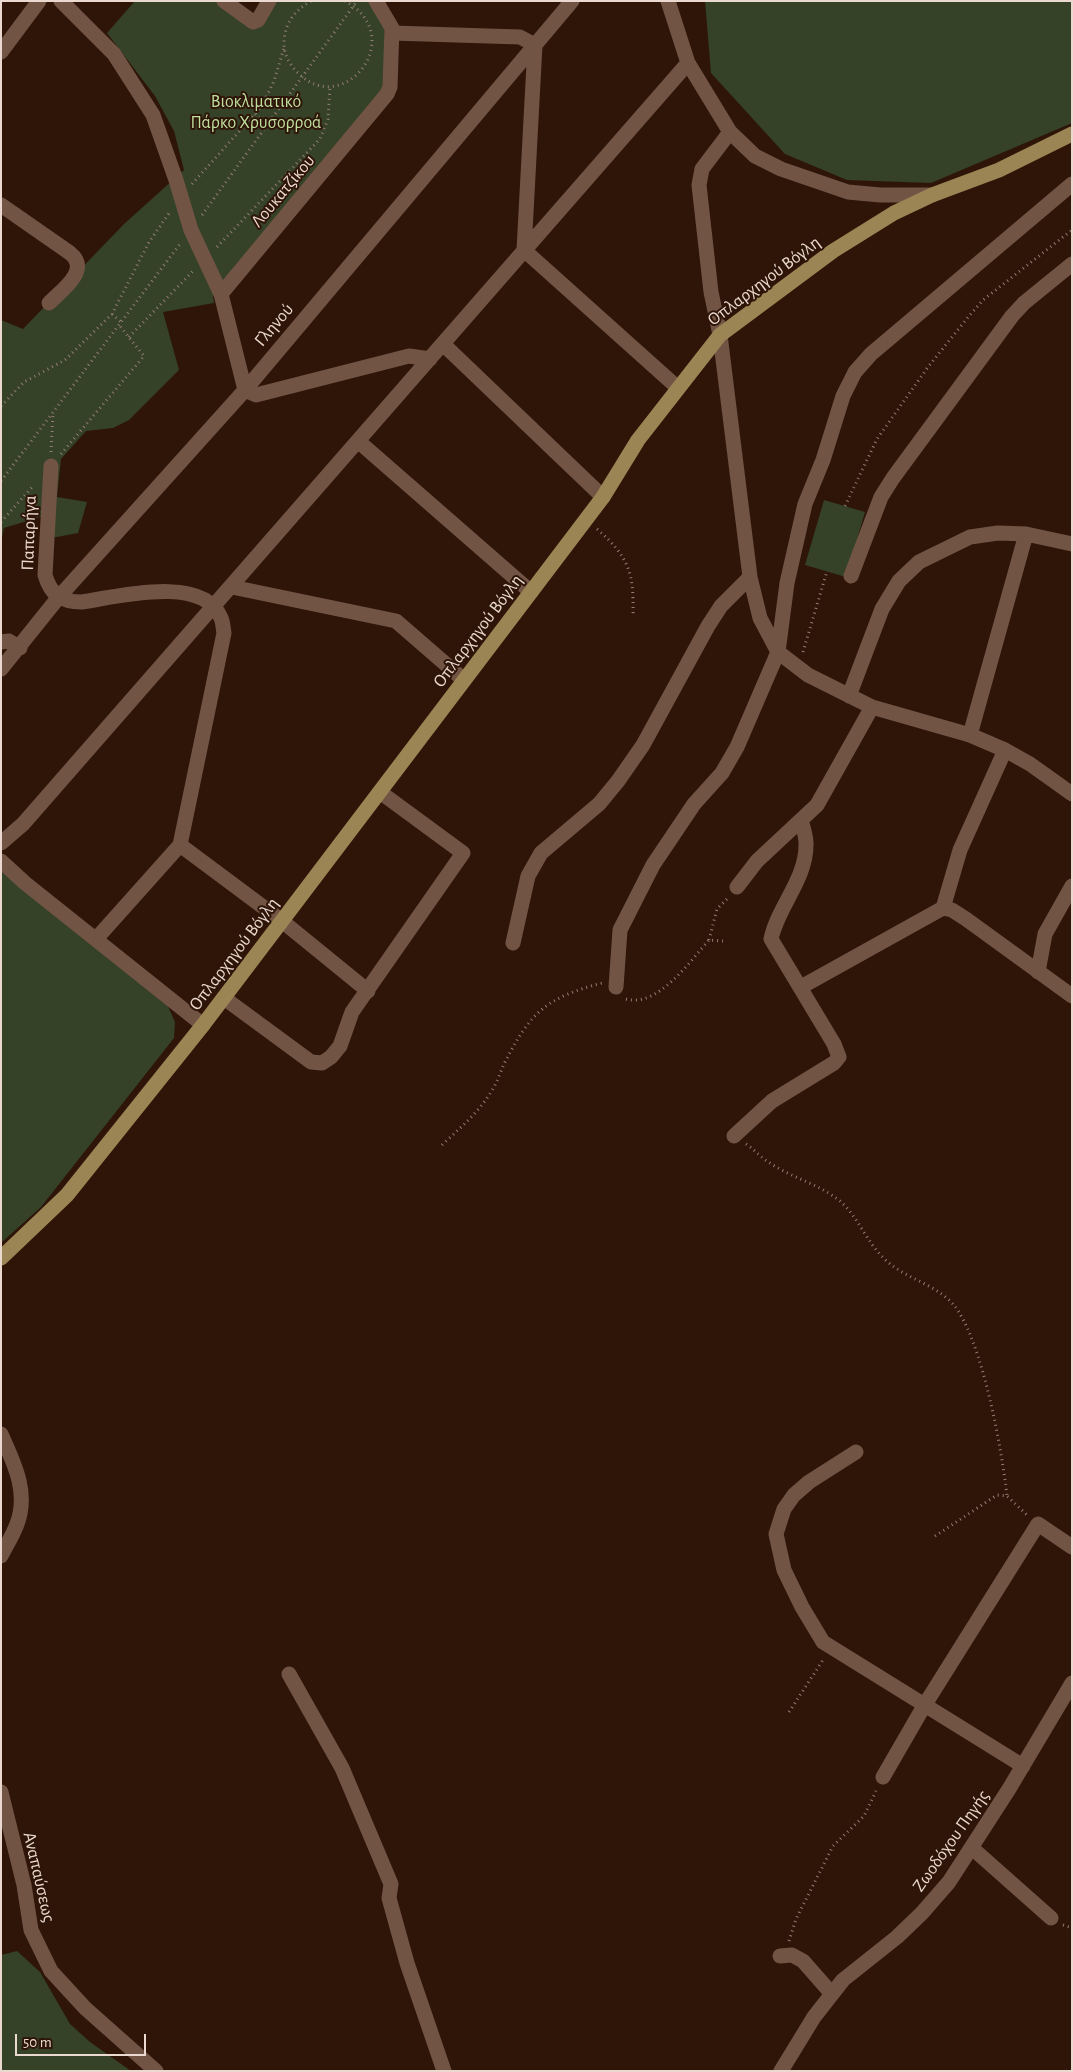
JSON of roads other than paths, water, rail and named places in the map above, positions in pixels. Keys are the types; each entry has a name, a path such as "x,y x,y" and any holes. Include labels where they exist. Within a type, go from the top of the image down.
{"main road":[{"name":"Οπλαρχηγού Βόγλη","path":"1,1258 66,1195 204,1025 604,497 638,440 720,336 833,251 894,213 932,195 999,170 1072,134"}],"street":[{"path":"1,52 39,1"},
{"path":"61,1 114,54 153,116 182,197 191,230 221,294 245,390 256,395 409,356 430,359"},
{"path":"224,1 253,22 258,20 269,1"},
{"name":"Λουκατζίκου","path":"221,294 388,94 392,33 390,23 376,1"},
{"name":"Γληνού","path":"1,669 20,648 58,598 245,390 572,1"},
{"path":"668,1 688,63 730,132 755,156 781,169 839,189 880,195 932,195"},
{"path":"392,33 520,37 534,45 524,250"},
{"path":"1,843 23,824 232,587 688,63"},
{"path":"730,132 702,169 699,185 711,292 720,336 750,577 760,618 778,652 798,667 872,707 970,735 1005,750 1030,764 1072,794"},
{"path":"617,983 620,930 653,865 694,804 722,773 737,747 778,652 786,583 806,504 823,460 843,396 855,372 871,354 1072,184"},
{"path":"1,205 75,257 78,272 49,303"},
{"path":"524,250 678,388"},
{"path":"851,576 874,514 893,478 1012,316 1024,303 1072,264"},
{"path":"443,344 604,497"},
{"path":"358,441 531,592"},
{"name":"Παπαρήγα","path":"51,466 45,575 49,588 58,598"},
{"path":"850,696 882,609 898,581 919,562 970,537 998,533 1026,534 1072,544"},
{"path":"970,735 1026,534"},
{"path":"512,943 528,876 541,853 600,804 618,781 643,745 708,626 721,606 750,577"},
{"path":"232,587 396,621 464,680"},
{"path":"58,598 69,602 82,602 168,590 185,592 202,598 214,607 221,617 224,633 180,846 96,939"},
{"path":"1,642 9,641 20,648"},
{"path":"737,887 757,861 817,805 872,707"},
{"path":"943,908 960,850 1005,750"},
{"path":"224,998 311,1062 322,1063 331,1057 340,1046 352,1012 463,853 380,792"},
{"path":"734,1136 772,1101 834,1063 839,1057 834,1044 771,939 799,877 804,860 807,842 801,820"},
{"path":"180,846 282,921 368,991"},
{"path":"1,861 25,883 204,1025"},
{"path":"1038,972 1045,934 1072,886"},
{"path":"800,987 943,908 952,910 966,919 1072,996"},
{"path":"1,1434 17,1469 22,1492 17,1524 3,1551"},
{"path":"856,1452 794,1495 784,1509 776,1534 784,1570 802,1607 827,1645 1023,1766"},
{"path":"883,1777 924,1706 1038,1524 1072,1547"},
{"path":"289,1674 342,1768 391,1884 389,1898 408,1963 444,2071"},
{"name":"Ζωοδόχου Πηγής","path":"781,2071 814,2017 843,1980 897,1937 922,1914 949,1882 1023,1766 1072,1684"},
{"name":"Αναπαύσεως","path":"1,1792 24,1885 31,1930 51,1971 85,2008 156,2071"},
{"path":"972,1848 1051,1918"},
{"path":"786,1956 803,1961 832,1994"}],"park label":[{"name":"Βιοκλιματικό Πάρκο Χρυσορροά","path":"256,112"}]}
